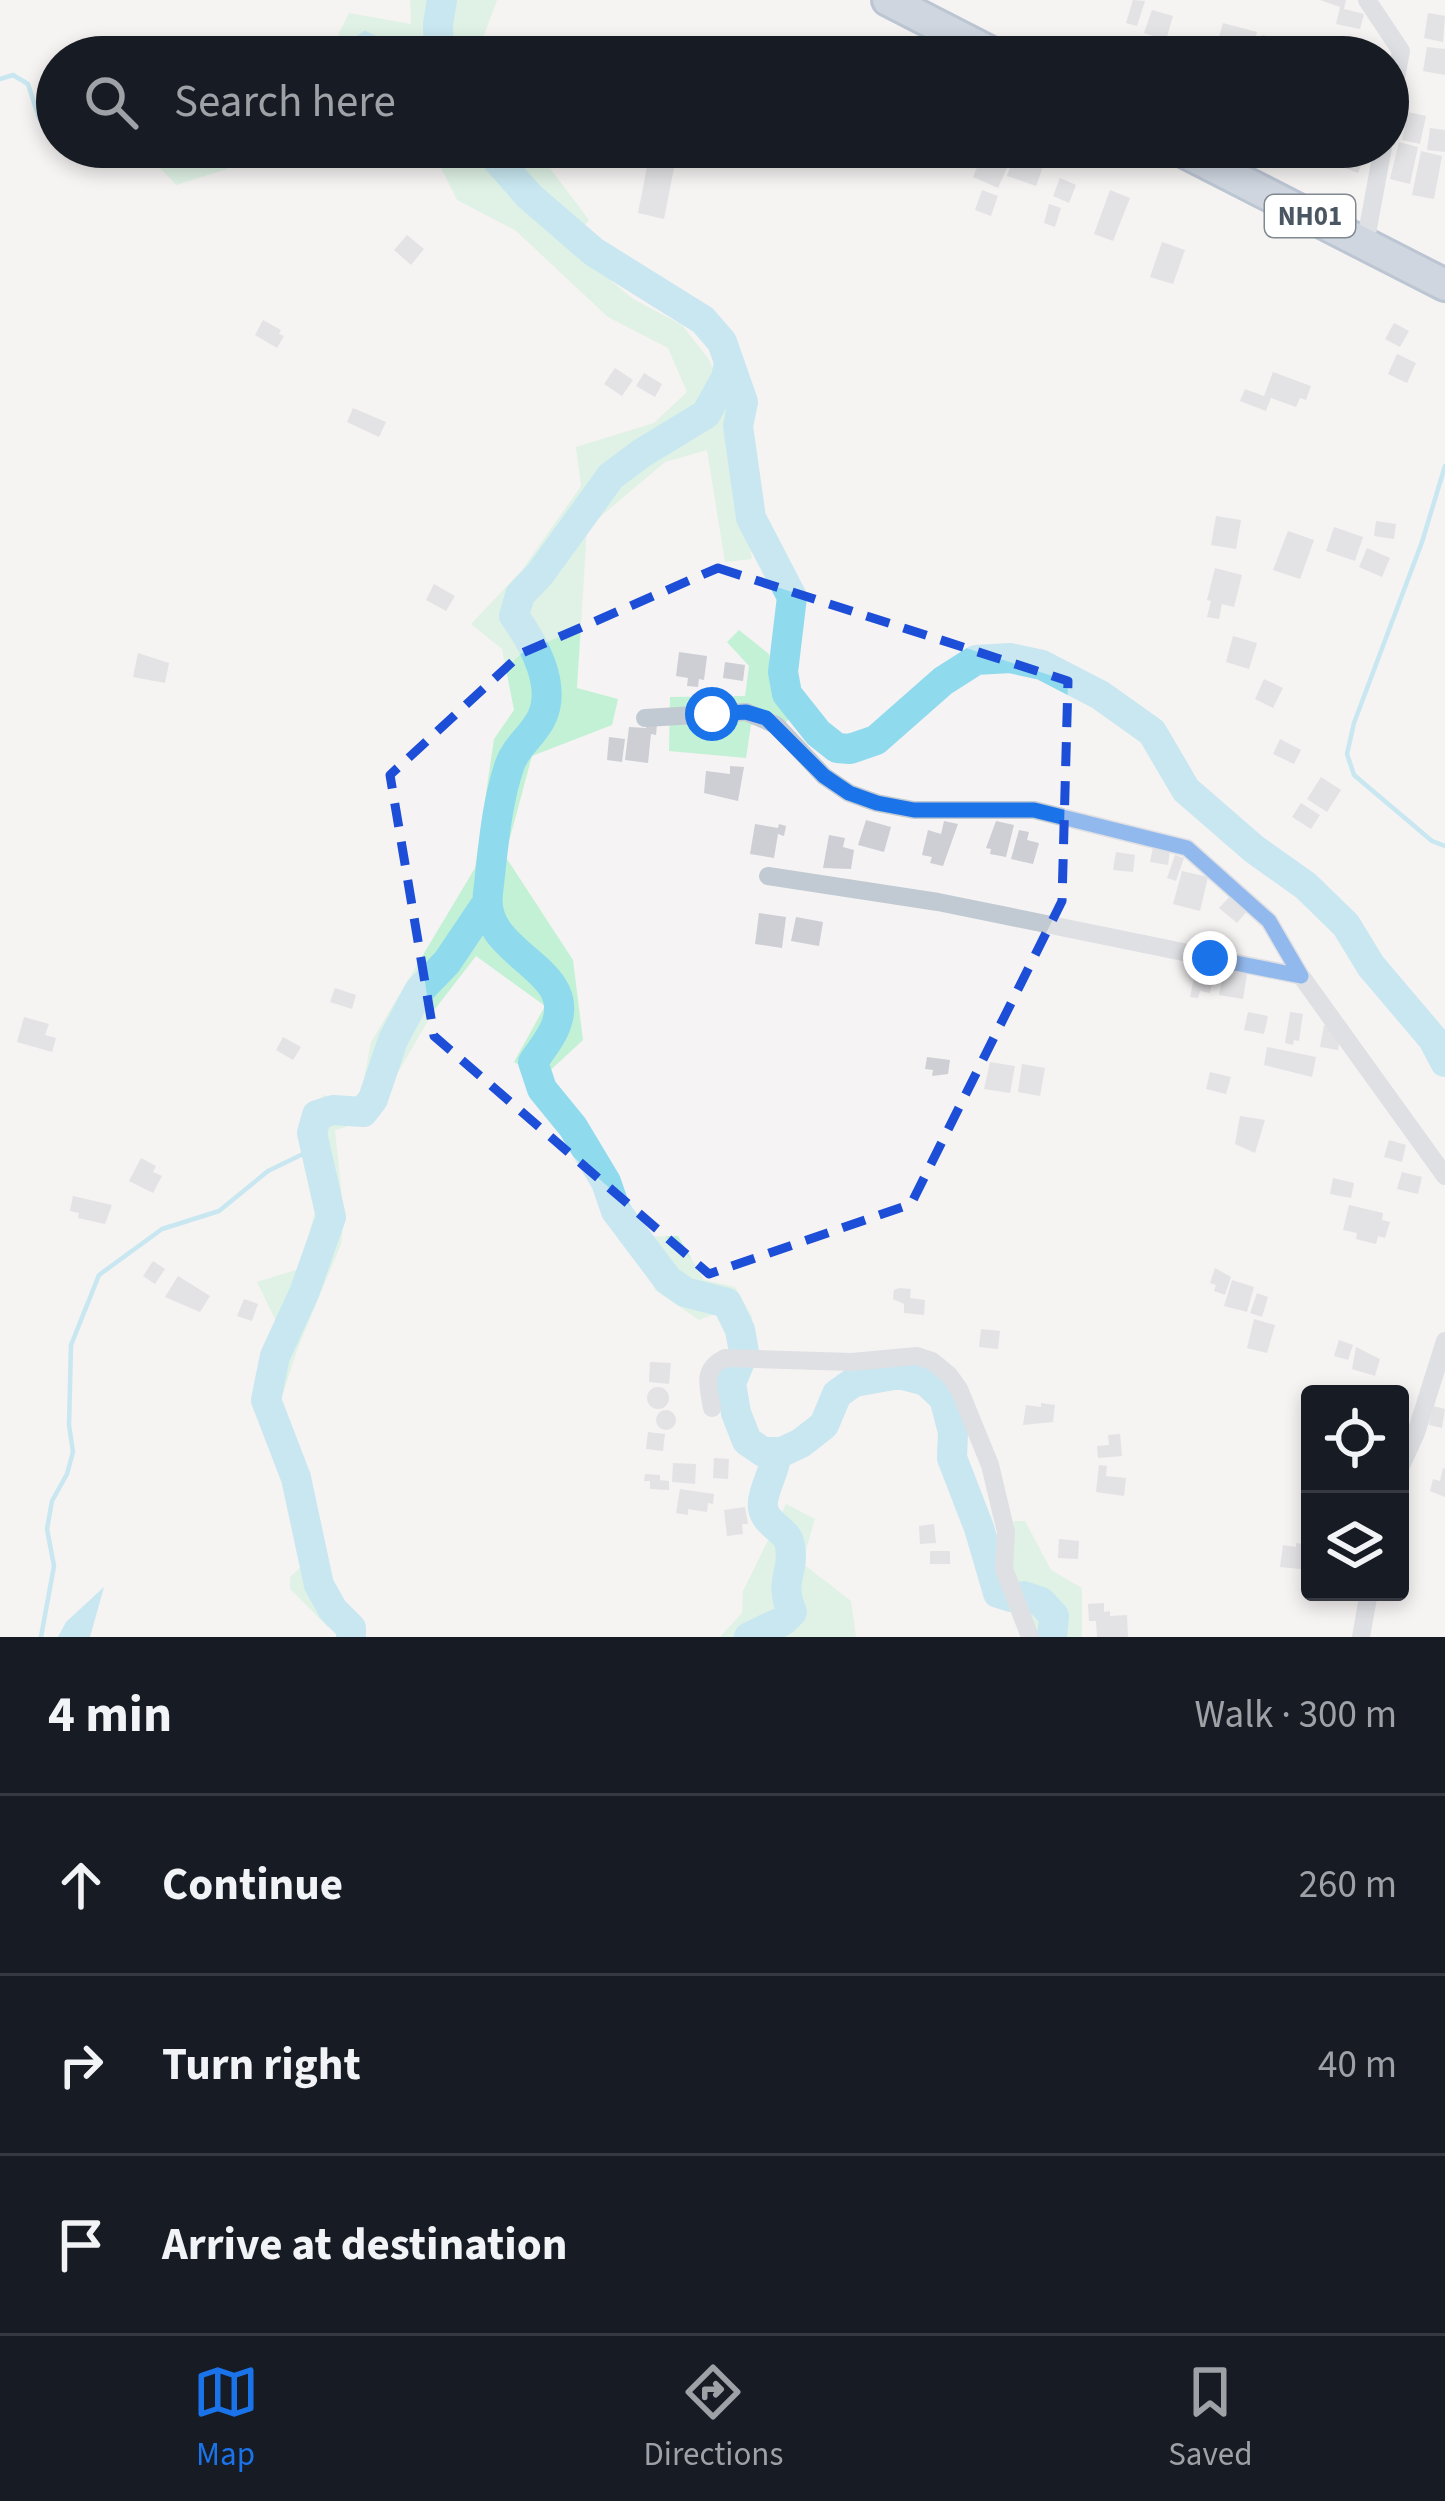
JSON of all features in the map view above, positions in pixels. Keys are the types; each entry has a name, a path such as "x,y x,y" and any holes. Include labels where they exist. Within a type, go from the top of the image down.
{"highway":[{"path":"888,0 958,36"},
{"name":"NH01","path":"1216,168 1445,285"}],"street":[{"path":"1367,0 1391,36"},
{"path":"1365,244 1379,168"},
{"path":"645,718 746,712 776,725 824,776 849,793 877,803 914,810 1034,810 1187,848 1269,921 1301,976 1445,1176"},
{"path":"768,876 938,902 1301,976"},
{"path":"1409,1448 1445,1341"},
{"path":"712,1408 706,1376 713,1364 729,1358 852,1362 917,1356 932,1361 959,1389 990,1465 1006,1532 1004,1569 1030,1637"},
{"path":"1361,1637 1367,1601"}],"highlighted area":[{"path":"718,568 1068,681 1062,901 911,1204 709,1274 434,1036 390,775 522,653"}],"green space":[{"path":"410,0 497,0 484,36 338,36 349,13 411,24"},
{"path":"160,168 227,168 227,169 176,185"},
{"path":"441,168 550,168 589,220 568,245 633,299 682,325 710,361 729,422 752,559 725,562 707,450 665,462 587,528 577,688 618,699 612,725 532,756 505,856 573,960 583,1040 542,1078 514,1062 545,1006 476,956 435,1009 370,1120 335,1130 344,1217 341,1244 279,1406 287,1443 271,1451 260,1386 264,1355 277,1323 257,1282 299,1269 319,1198 306,1108 325,1095 350,1107 362,1089 371,1042 475,868 494,739 514,710 502,649 471,624 522,570 581,486 576,447 654,423 687,392 668,348 608,317 515,230 457,200"},
{"path":"739,630 769,654 773,691 793,715 783,725 751,725 746,758 669,751 670,697 745,696 749,666 727,642"},
{"path":"678,1236 704,1280 735,1287 752,1317 750,1344 730,1347 720,1312 699,1320 655,1290 637,1237"},
{"path":"786,1504 815,1519 802,1563 851,1601 856,1637 720,1637 742,1613 743,1591"},
{"path":"1014,1521 1025,1521 1051,1570 1082,1588 1082,1637 1036,1637 1009,1568"},
{"path":"306,1562 319,1563 324,1583 337,1593 358,1633 328,1627 290,1589 290,1577"}],"water":[{"path":"104,1587 90,1637 58,1637 66,1622"}],"building":[{"path":"1133,0 1145,1 1137,26 1126,23"},
{"path":"1320,0 1346,0 1344,9 1364,14 1360,29 1336,24 1340,7"},
{"path":"1152,10 1173,16 1167,36 1144,33"},
{"path":"1428,13 1445,16 1443,42 1424,38"},
{"path":"1223,23 1257,32 1256,36 1219,36"},
{"path":"1427,47 1445,49 1445,75 1423,71"},
{"path":"1409,112 1426,116 1420,144 1409,142"},
{"path":"1430,128 1445,130 1445,152 1427,150"},
{"path":"1409,145 1418,147 1410,184 1390,179 1393,168 1409,168"},
{"path":"1421,151 1442,156 1434,199 1412,195"},
{"path":"647,168 674,168 664,219 638,213"},
{"path":"977,168 1007,168 998,188 973,177"},
{"path":"1010,168 1042,168 1036,186 1007,176"},
{"path":"1060,178 1076,185 1069,203 1053,196"},
{"path":"982,190 998,196 991,216 975,210"},
{"path":"1110,190 1130,198 1113,241 1094,234"},
{"path":"1049,204 1061,208 1055,227 1044,223"},
{"path":"407,235 424,249 411,265 394,250"},
{"path":"1162,242 1185,250 1173,284 1150,277"},
{"path":"263,320 284,336 277,348 255,335"},
{"path":"1394,323 1409,331 1400,347 1385,339"},
{"path":"1397,354 1416,363 1407,383 1388,374"},
{"path":"615,368 633,380 622,396 604,384"},
{"path":"1273,372 1311,386 1306,400 1300,398 1296,407 1271,398 1266,411 1240,401 1245,389 1264,396"},
{"path":"644,373 662,384 655,397 636,386"},
{"path":"353,408 386,422 379,437 347,422"},
{"path":"1216,516 1241,520 1236,549 1211,545"},
{"path":"1376,521 1396,524 1394,539 1374,536"},
{"path":"1334,527 1363,537 1355,561 1326,551"},
{"path":"1288,531 1314,540 1300,579 1273,570"},
{"path":"1367,548 1390,558 1382,577 1359,567"},
{"path":"1215,568 1242,575 1234,607 1222,604 1219,619 1207,617"},
{"path":"434,584 455,596 446,611 426,600"},
{"path":"1233,636 1257,643 1249,669 1226,662"},
{"path":"679,652 707,656 704,680 699,679 698,687 687,686 688,678 676,676"},
{"path":"138,653 169,663 165,683 133,677"},
{"path":"725,662 745,665 743,681 723,678"},
{"path":"1264,679 1283,688 1273,708 1255,699"},
{"path":"647,723 657,724 648,763 625,760 629,727 646,728"},
{"path":"609,737 625,739 622,762 607,760"},
{"path":"1280,739 1301,750 1294,764 1273,754"},
{"path":"730,766 744,767 738,801 704,793 706,771 730,774"},
{"path":"1321,777 1341,790 1327,812 1307,799"},
{"path":"1301,803 1320,815 1311,829 1292,817"},
{"path":"866,820 891,827 884,852 858,845"},
{"path":"944,821 958,824 943,866 922,855 928,830 941,834"},
{"path":"996,821 1014,825 1006,857 990,854 991,849 986,848"},
{"path":"755,824 786,826 784,836 778,834 774,858 750,854"},
{"path":"1019,830 1029,832 1027,840 1039,843 1033,864 1011,859"},
{"path":"829,835 845,838 843,847 854,850 851,869 823,868"},
{"path":"1153,847 1170,850 1168,865 1150,862"},
{"path":"1116,852 1135,855 1133,872 1113,870"},
{"path":"1175,855 1184,858 1176,881 1167,878"},
{"path":"1182,871 1208,877 1200,911 1173,904"},
{"path":"1231,895 1248,910 1237,923 1219,908"},
{"path":"759,913 786,917 782,948 755,944"},
{"path":"796,917 823,922 819,946 791,941"},
{"path":"1198,958 1217,962 1210,993 1200,991 1198,998 1190,997"},
{"path":"1225,963 1248,968 1243,999 1219,995"},
{"path":"335,988 356,995 352,1009 330,1002"},
{"path":"1248,1012 1268,1016 1264,1034 1244,1030"},
{"path":"1290,1012 1303,1014 1299,1041 1294,1040 1293,1045 1285,1043"},
{"path":"24,1017 49,1024 45,1035 56,1038 52,1052 17,1042"},
{"path":"1324,1025 1335,1027 1340,1035 1338,1050 1320,1047"},
{"path":"283,1037 301,1047 293,1060 276,1050"},
{"path":"1267,1047 1316,1057 1312,1077 1264,1065"},
{"path":"927,1057 950,1060 948,1074 932,1076 933,1070 925,1069"},
{"path":"990,1062 1015,1066 1010,1093 984,1089"},
{"path":"1022,1064 1045,1068 1040,1096 1018,1092"},
{"path":"1210,1072 1231,1077 1226,1094 1206,1089"},
{"path":"1240,1116 1265,1120 1255,1153 1235,1144"},
{"path":"1389,1140 1406,1145 1402,1162 1384,1157"},
{"path":"141,1158 156,1166 153,1172 162,1176 153,1193 129,1181"},
{"path":"1402,1172 1422,1177 1418,1194 1397,1189"},
{"path":"1333,1178 1354,1183 1351,1198 1330,1194"},
{"path":"73,1196 112,1205 105,1224 78,1218 79,1213 70,1211"},
{"path":"1349,1205 1383,1213 1382,1220 1390,1222 1385,1238 1378,1236 1376,1244 1343,1230"},
{"path":"153,1261 165,1269 155,1284 143,1276"},
{"path":"1215,1268 1231,1277 1225,1295 1214,1291 1216,1285 1210,1283"},
{"path":"178,1276 210,1296 200,1312 165,1297"},
{"path":"1232,1280 1254,1287 1247,1312 1224,1306"},
{"path":"899,1288 911,1289 910,1298 925,1300 924,1315 904,1313 904,1304 893,1299"},
{"path":"1257,1293 1268,1297 1262,1317 1250,1313"},
{"path":"244,1299 258,1304 252,1321 237,1316"},
{"path":"1254,1319 1275,1325 1267,1353 1247,1348"},
{"path":"981,1329 1000,1331 998,1349 979,1347"},
{"path":"1339,1340 1353,1345 1348,1360 1334,1356"},
{"path":"1356,1347 1380,1359 1375,1376 1352,1369"},
{"path":"650,1362 671,1363 669,1384 649,1382"},
{"path":"658,1387 669,1398 658,1409 647,1398"},
{"path":"1041,1403 1055,1405 1053,1422 1023,1425 1026,1405 1041,1407"},
{"path":"1433,1406 1445,1409 1442,1428 1429,1425"},
{"path":"666,1410 676,1420 666,1430 656,1420"},
{"path":"648,1432 665,1434 663,1451 646,1449"},
{"path":"1120,1434 1122,1456 1098,1458 1097,1446 1109,1445 1108,1435"},
{"path":"714,1458 729,1459 728,1479 713,1478"},
{"path":"673,1463 696,1464 695,1484 672,1482"},
{"path":"1099,1465 1107,1466 1106,1476 1126,1478 1124,1496 1096,1492"},
{"path":"1443,1468 1445,1497 1430,1491 1433,1479 1440,1481"},
{"path":"645,1474 669,1481 669,1490 650,1489"},
{"path":"680,1489 714,1494 713,1504 708,1503 707,1512 688,1509 688,1515 676,1513"},
{"path":"745,1507 748,1524 742,1524 743,1534 727,1536 724,1510"},
{"path":"934,1524 936,1543 920,1544 919,1526"},
{"path":"1059,1539 1079,1541 1078,1559 1058,1558"},
{"path":"1301,1544 1301,1569 1280,1567 1283,1545"},
{"path":"930,1551 950,1551 950,1564 930,1564"},
{"path":"1104,1603 1104,1612 1110,1611 1110,1616 1127,1615 1128,1637 1097,1637 1088,1604"}],"waterway":[{"path":"438,36 442,0"},
{"path":"427,36 438,24"},
{"path":"361,36 371,36"},
{"path":"0,79 13,75 28,84 36,109"},
{"path":"504,168 529,196 594,252 703,320 722,342 743,402 738,426 751,518 792,597 783,672 787,694 818,733 837,748 876,740 943,681 976,660 1010,658 1042,665 1100,695 1152,732 1186,790 1306,886 1346,925 1371,966 1433,1039 1445,1062"},
{"path":"729,362 726,378 706,414 611,476 520,595 514,616 541,665 546,706 505,779 493,844 489,914 511,946 553,987 559,1003 557,1022 533,1062 542,1089 573,1127 606,1182 616,1211 668,1280 685,1292 727,1303 744,1352 731,1383 747,1441 763,1452 782,1452 801,1443 824,1425 837,1394 854,1382 899,1374 926,1381 944,1398 953,1432 952,1458 998,1593 1011,1597"},
{"path":"1445,466 1347,754 1354,775 1432,841 1445,846"},
{"path":"351,1637 351,1628 333,1610 319,1585 296,1478 266,1400 275,1356 331,1217 312,1133 317,1115 333,1110 363,1112 373,1099 393,1040 419,991 447,962 486,904"},
{"path":"41,1637 54,1566 47,1529 52,1501 73,1452 71,1345 99,1275 162,1229 219,1211 268,1171 316,1143"},
{"path":"749,1637 792,1612 786,1592 790,1546 763,1508 775,1462 770,1452"},
{"path":"1023,1596 1041,1602 1054,1616 1052,1637"}],"route":[{"path":"712,714 746,712 766,718 824,776 849,793 877,803 914,810 1034,810 1187,848 1269,921 1301,976 1210,958"}]}
